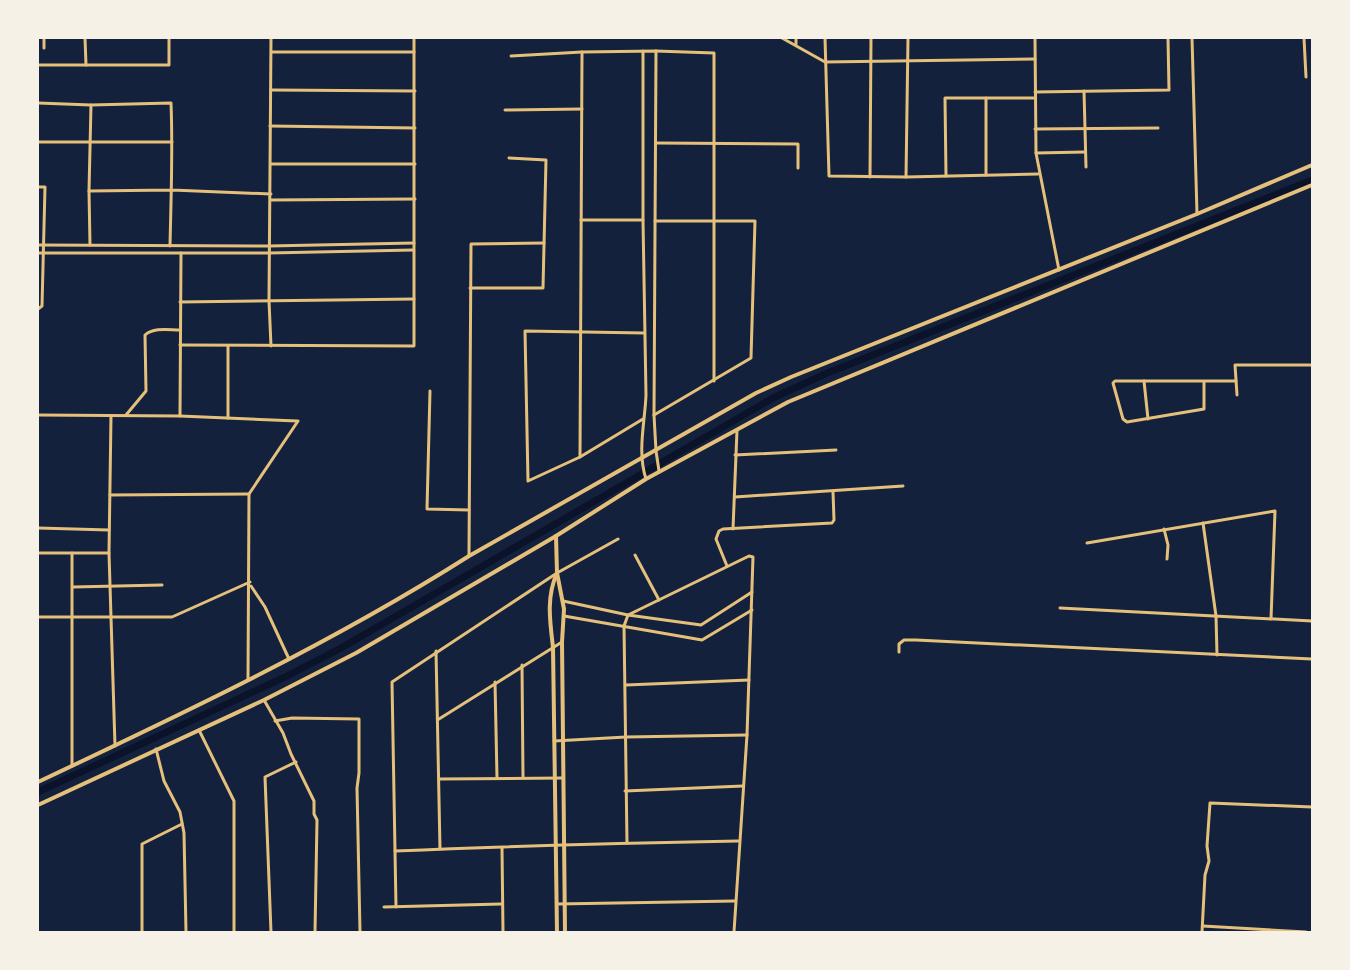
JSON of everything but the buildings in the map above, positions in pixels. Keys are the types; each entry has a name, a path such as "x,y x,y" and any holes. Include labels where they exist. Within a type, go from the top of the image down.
{"street":[{"path":"44,38 44,48"},
{"path":"85,38 86,65"},
{"path":"38,65 170,65 169,38"},
{"path":"271,38 269,246 271,346"},
{"path":"180,345 414,346 414,38"},
{"path":"782,38 825,62 1035,59"},
{"path":"796,38 796,44"},
{"path":"825,38 829,176 1038,174"},
{"path":"870,177 871,38"},
{"path":"906,177 908,38"},
{"path":"1035,38 1035,129 1038,174 1059,270"},
{"path":"1035,92 1169,90 1168,38"},
{"path":"1192,38 1197,214"},
{"path":"1304,38 1306,77"},
{"path":"643,51 646,395 642,458 645,477"},
{"path":"511,56 643,51 714,53 714,381"},
{"path":"656,51 654,415 659,470"},
{"path":"271,52 414,52"},
{"path":"580,457 582,52"},
{"path":"271,90 415,91"},
{"path":"1084,91 1086,167"},
{"path":"946,176 945,98 1035,98"},
{"path":"986,98 986,175"},
{"path":"38,103 91,105 171,103 170,246"},
{"path":"90,245 91,105"},
{"path":"505,110 582,109"},
{"path":"270,126 415,128"},
{"path":"1035,129 1158,128"},
{"path":"38,142 172,142"},
{"path":"656,143 798,144 798,168"},
{"path":"1036,153 1085,152"},
{"path":"470,288 543,288 546,160 509,158"},
{"path":"271,164 415,164"},
{"path":"38,782 326,641 469,556 642,458 656,453 708,418 782,381 1197,214 1312,165"},
{"path":"38,805 264,700 356,654 556,536 645,477 788,402 1312,185"},
{"path":"38,187 45,186 42,306 38,309"},
{"path":"89,191 172,190 271,194"},
{"path":"271,200 415,199"},
{"path":"581,220 643,220"},
{"path":"654,221 755,221 751,358 654,415"},
{"path":"38,245 269,246 414,243"},
{"path":"469,556 471,244 544,243"},
{"path":"38,253 269,253 413,249"},
{"path":"180,416 181,253"},
{"path":"180,302 414,299"},
{"path":"125,416 146,391 145,334 155,330 180,330"},
{"path":"643,419 580,457 528,481 525,331 644,333"},
{"path":"228,346 228,418"},
{"path":"1237,395 1235,365 1312,365"},
{"path":"1204,381 1204,409 1125,421 1113,383 1115,381 1204,381 1236,381"},
{"path":"1144,381 1148,419"},
{"path":"430,391 427,509 469,510"},
{"path":"38,415 180,416 297,421 249,494 248,679"},
{"path":"111,416 109,553 114,746"},
{"path":"733,529 737,430"},
{"path":"735,455 836,450"},
{"path":"735,496 833,492 903,486"},
{"path":"728,567 716,539 723,528 832,523 834,520 833,492"},
{"path":"110,495 249,494"},
{"path":"1087,543 1275,511 1271,619"},
{"path":"1203,522 1216,616 1217,655"},
{"path":"38,528 109,530"},
{"path":"1164,529 1168,545 1167,559"},
{"path":"556,536 557,573 564,616 562,741 565,933"},
{"path":"396,907 392,682 557,573 618,538"},
{"path":"38,553 109,553"},
{"path":"72,553 72,766"},
{"path":"635,555 659,600"},
{"path":"627,843 624,626 628,615 748,556 753,556 747,735 734,933"},
{"path":"557,573 549,610 553,647 557,933"},
{"path":"38,617 178,616 250,583"},
{"path":"250,583 265,607 289,659"},
{"path":"73,587 162,585"},
{"path":"563,601 628,615 701,625 752,592"},
{"path":"1060,608 1312,621"},
{"path":"564,616 702,640 752,610"},
{"path":"899,652 899,644 904,640 916,640 1312,659"},
{"path":"439,719 562,642"},
{"path":"436,651 440,849"},
{"path":"522,665 523,778"},
{"path":"626,685 748,680"},
{"path":"495,682 497,778"},
{"path":"264,700 314,801 316,820 315,933"},
{"path":"275,721 292,718 358,719 360,933"},
{"path":"199,730 234,801 234,933"},
{"path":"554,741 747,735"},
{"path":"156,749 164,781 180,812 184,833 186,933"},
{"path":"271,933 266,777 296,762"},
{"path":"438,779 563,778"},
{"path":"626,791 743,786"},
{"path":"1202,933 1205,875 1209,861 1207,846 1210,803 1312,807"},
{"path":"142,933 142,844 182,824"},
{"path":"395,851 564,844 739,841"},
{"path":"502,848 503,933"},
{"path":"557,904 735,901"},
{"path":"384,907 501,904"},
{"path":"1202,926 1306,933"}],"waterway":[{"path":"38,792 285,677 341,648 773,398 825,374 1312,180"}]}
